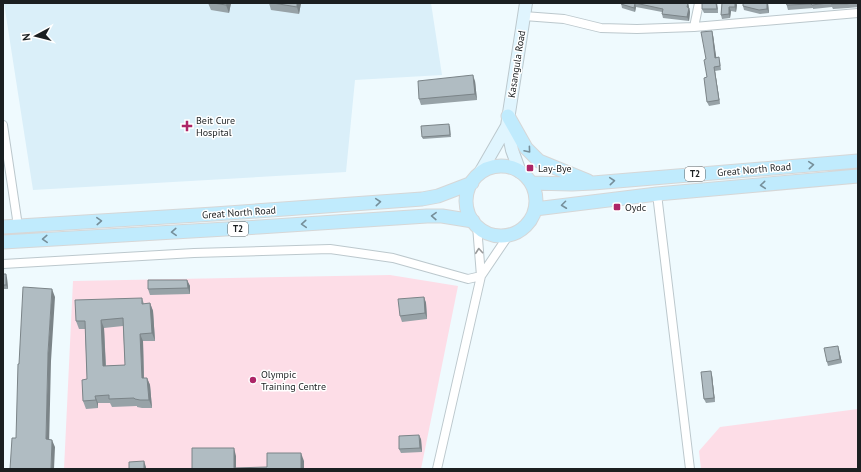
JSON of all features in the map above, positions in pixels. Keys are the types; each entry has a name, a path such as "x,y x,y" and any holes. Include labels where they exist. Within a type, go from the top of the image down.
{"main road":[{"name":"Kasangula Road","path":"520,172 512,150 507,121 526,3"},
{"name":"Kasangula Road","path":"476,178 507,121"},
{"path":"507,121 526,148 539,161 593,183"},
{"name":"Great North Road","path":"531,183 593,183 858,161"},
{"name":"T2","path":"476,178 486,170 497,166 508,167 520,172 531,183"},
{"name":"Great North Road","path":"535,209 657,194 858,176"},
{"path":"475,224 467,209 466,202 469,189 476,178"},
{"name":"Great North Road","path":"3,227 422,199 438,196 476,178"},
{"path":"508,236 525,227 530,222 535,209 536,196 531,183"},
{"name":"Great North Road","path":"3,242 251,228 427,216 442,216 475,224"},
{"name":"T2","path":"475,224 488,234 508,236"}],"street":[{"path":"694,27 699,3"},
{"path":"524,16 564,19 601,28 637,29 694,27 858,13"},
{"path":"3,126 18,226"},
{"path":"657,194 690,469"},
{"path":"437,469 481,276 475,224"},
{"path":"3,264 194,253 330,249 392,258 468,279 481,276 508,236"}],"shaded area":[{"name":"Beit Cure Hospital","path":"4,3 431,3 442,75 355,80 346,172 33,190"},
{"name":"Olympic Training Centre","path":"390,275 458,286 421,469 64,469 73,281"},
{"path":"858,409 858,469 701,469 699,451 720,427"}],"building":[{"path":"213,3 227,3 226,5"},
{"path":"273,3 297,3 297,7"},
{"path":"621,3 635,3 634,8"},
{"path":"635,3 688,3 687,7 689,8 687,17 662,14 663,9"},
{"path":"702,3 716,3 717,9 702,9"},
{"path":"722,3 735,3 735,7 729,7 729,14 721,15"},
{"path":"743,3 767,3 767,9 759,10 743,6"},
{"path":"786,3 828,3 812,5 787,5"},
{"path":"831,3 853,3 831,4"},
{"path":"712,31 715,58 719,57 720,66 714,67 719,100 707,102 704,78 707,77 704,60 706,59 701,32"},
{"path":"473,75 475,94 419,99 418,81"},
{"path":"449,124 450,135 422,137 421,126"},
{"path":"3,274 6,274 6,285 3,285"},
{"path":"148,280 187,280 188,288 148,289"},
{"path":"23,287 52,289 48,353 46,439 52,440 51,469 10,469 12,438 16,438 18,364"},
{"path":"424,297 425,313 400,316 398,299"},
{"path":"142,298 142,304 150,303 152,333 140,334 142,378 147,378 149,400 134,398 109,399 109,395 95,396 96,400 83,401 82,380 87,379 85,321 76,321 75,300","holes":["123,318 125,365 103,366 101,320"]},
{"path":"838,346 840,359 827,362 824,348"},
{"path":"711,371 714,398 704,399 701,372"},
{"path":"419,435 420,448 399,449 399,436"},
{"path":"192,448 234,448 234,468 267,467 267,453 301,453 301,469 192,469"},
{"path":"144,461 144,469 129,469 129,462"}],"place":[{"name":"Beit Cure Hospital","path":"187,126"},
{"name":"Lay-Bye","path":"530,168"},
{"name":"Oydc","path":"617,207"},
{"name":"Olympic Training Centre","path":"253,380"}]}
